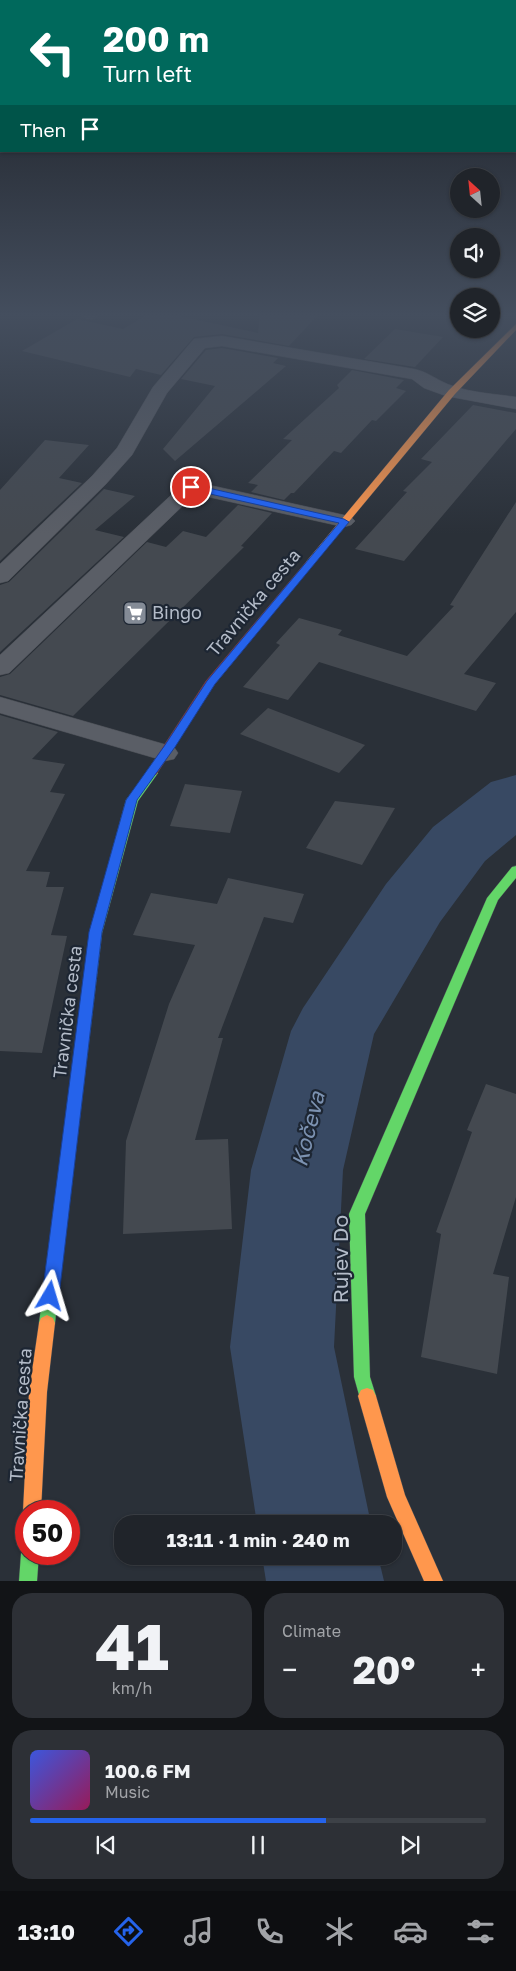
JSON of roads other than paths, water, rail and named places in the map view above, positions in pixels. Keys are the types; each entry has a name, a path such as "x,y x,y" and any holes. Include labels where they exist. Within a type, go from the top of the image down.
{"main road":[{"name":"Travnička cesta","path":"33,1500 38,1392 96,932 132,800 210,683 457,387"},
{"name":"Rujev Do","path":"434,1581 396,1497 362,1377 357,1214 493,898 516,870"},
{"path":"28,1581 29,1565"}],"street":[{"path":"0,576 99,480 125,451 142,418 163,387"},
{"path":"438,387 452,392 516,403"},
{"path":"0,668 191,487 344,522"},
{"path":"0,705 165,753"}],"waterway":[{"name":"Kočeva","path":"312,1515 282,1347 297,1170 333,1031 413,903 459,844 516,798"},
{"name":"Kočeva","path":"322,1565 325,1581"}],"place":[{"name":"Bingo","path":"135,613"}]}
